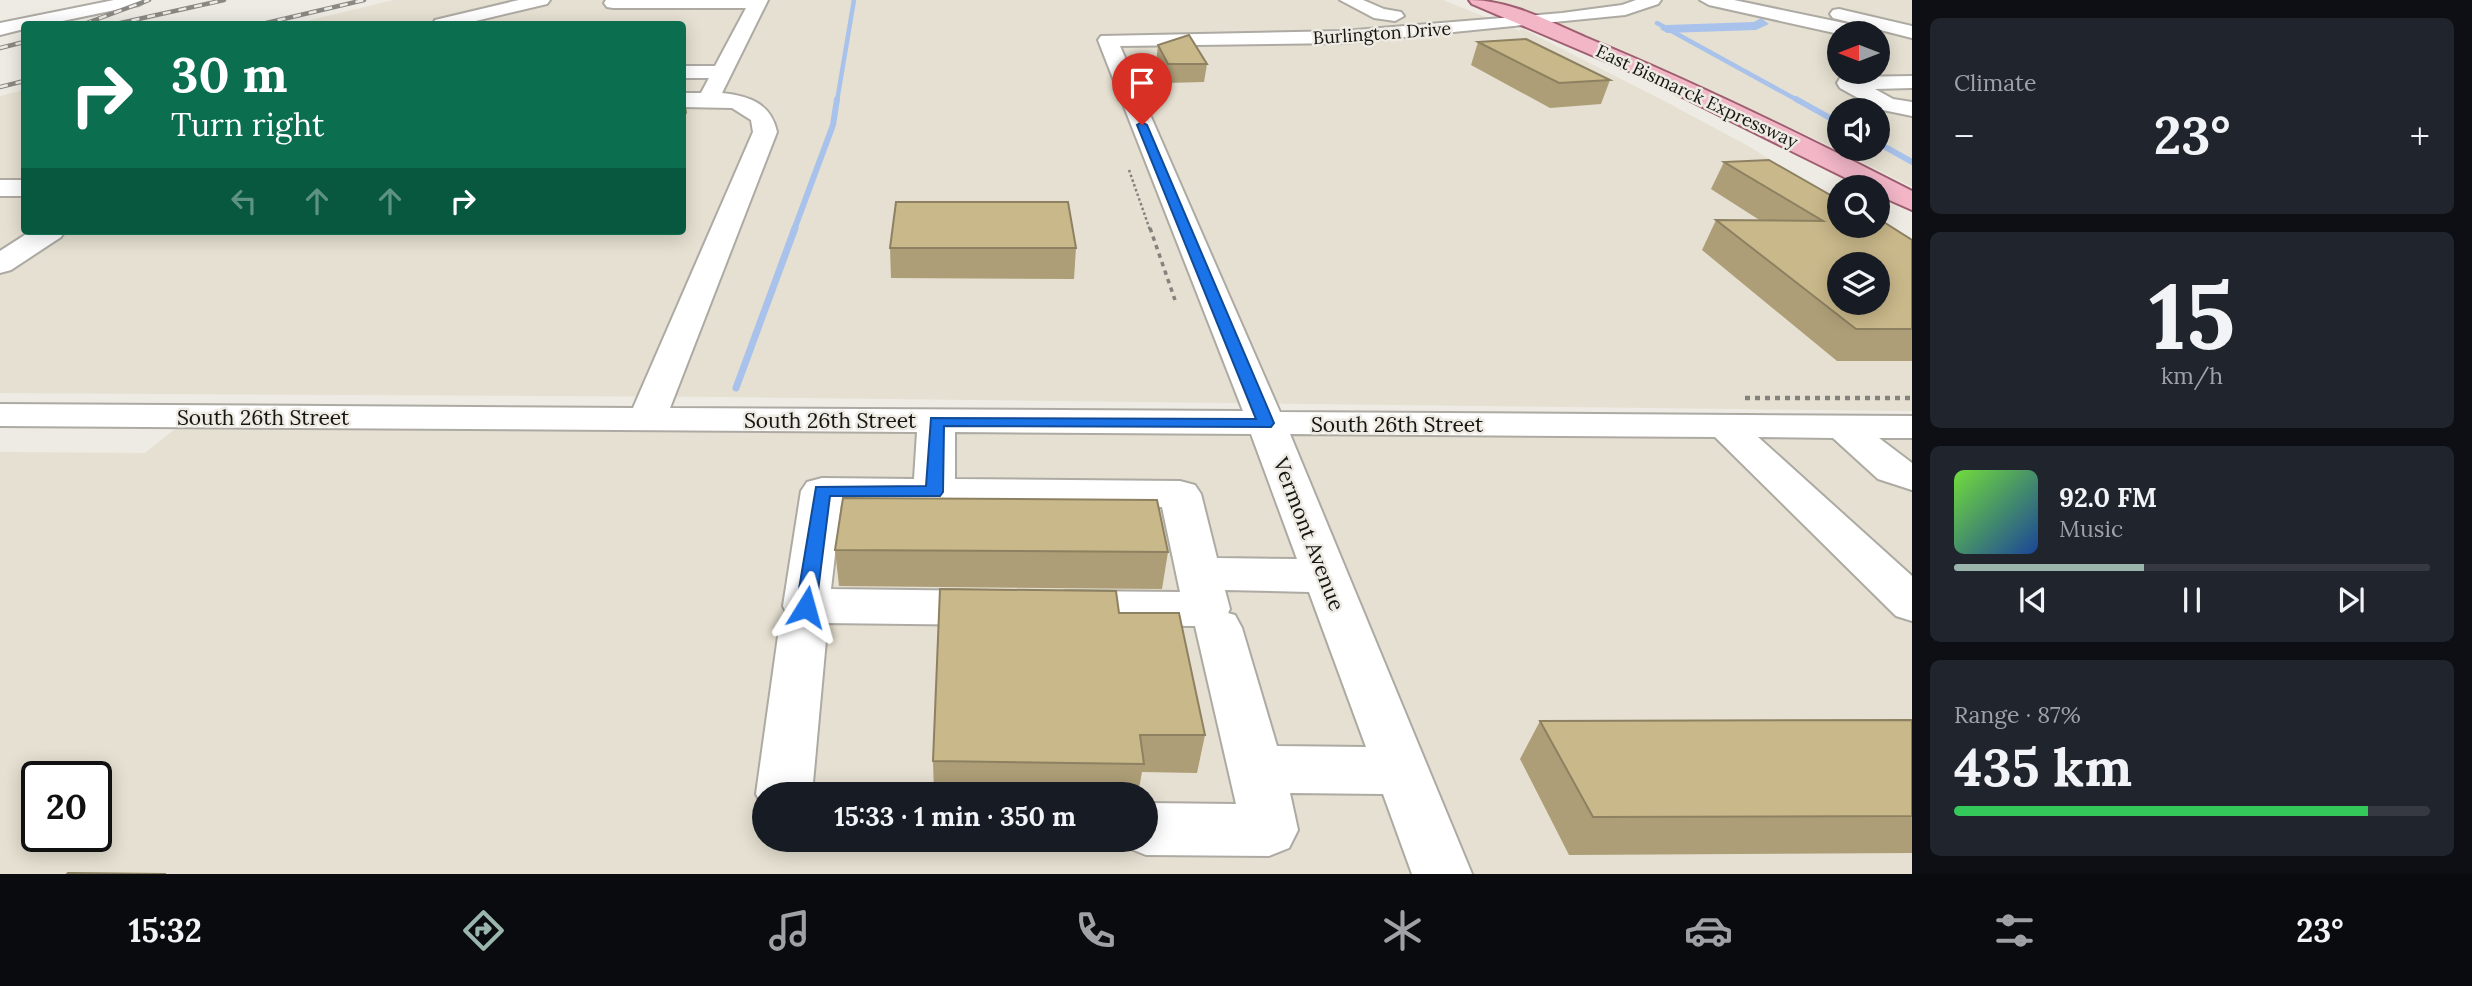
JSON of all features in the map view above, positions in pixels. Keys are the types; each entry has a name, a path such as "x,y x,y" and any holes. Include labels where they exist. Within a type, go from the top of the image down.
{"main road":[{"name":"East Bismarck Expressway","path":"1478,0 1536,13 1912,202"}],"street":[{"path":"38,21 139,0"},
{"path":"454,21 541,0"},
{"path":"616,0 612,3 759,1 723,72 695,100"},
{"path":"1349,0 1395,16"},
{"path":"1536,13 1554,5 1593,0"},
{"name":"Burlington Drive","path":"1108,40 1307,39 1536,13 1625,10 1652,0"},
{"path":"1709,0 1827,24"},
{"path":"1771,0 1845,21"},
{"path":"0,29 21,25"},
{"path":"1890,29 1912,32"},
{"name":"Vermont Avenue","path":"1108,40 1266,423 1443,874"},
{"path":"1890,41 1912,47"},
{"path":"686,72 723,72"},
{"path":"1912,82 1849,83 1891,106 1912,109"},
{"path":"1856,89 1912,90"},
{"path":"647,419 765,132 762,117 747,104 695,100"},
{"path":"0,188 21,188"},
{"path":"0,264 45,235"},
{"name":"South 26th Street","path":"0,415 1912,427"},
{"path":"934,492 936,421"},
{"path":"1725,426 1912,604"},
{"path":"1843,427 1892,470 1912,477"},
{"path":"822,491 934,492 1180,494 1207,609 806,607 822,491"},
{"path":"1198,573 1326,576"},
{"path":"1158,829 1269,830 1256,769 1218,628"},
{"path":"785,782 803,629"},
{"path":"1256,769 1402,771"}],"path":[{"path":"1129,170 1175,300"}],"shaded area":[{"path":"394,0 1443,0 1520,31 1521,28 1750,147 1827,195 1827,238 1876,238 1912,250 1912,411 725,397 0,393 0,96 21,91 21,235 686,235 686,21 306,21"},
{"path":"1495,0 1912,0 1912,187 1860,161 1890,161 1890,98 1827,98 1827,144"},
{"path":"175,429 1912,433 1912,874 0,874 0,452 145,453"}],"building":[{"path":"1189,35 1207,64 1168,64 1158,45"},
{"path":"1526,39 1610,80 1559,83 1478,42"},
{"path":"1769,160 1827,193 1827,238 1890,238 1890,226 1912,240 1912,329 1856,329 1838,315 1890,315 1890,252 1827,252 1827,306 1716,220 1823,221 1724,162"},
{"path":"896,202 1068,202 1076,248 890,248"},
{"path":"843,498 1157,500 1168,552 835,550"},
{"path":"940,589 1116,591 1119,613 1179,613 1205,735 1140,735 1144,764 933,761"},
{"path":"1912,720 1912,816 1593,817 1540,721"},
{"path":"68,873 166,874 67,874"}],"waterway":[{"path":"837,101 854,0"},
{"path":"1667,29 1756,26 1762,24 1761,22"},
{"path":"1657,23 1799,101"},
{"path":"794,230 833,125 837,99"},
{"path":"1796,99 1827,116"},
{"path":"1890,150 1912,162"},
{"path":"736,388 795,228"}],"railway":[{"path":"92,21 149,0"},
{"path":"130,21 224,0"},
{"path":"275,21 364,0"},
{"path":"0,48 21,43"},
{"path":"0,87 21,82"}],"route":[{"path":"806,607 822,491 934,492 936,421 1266,423 1142,125"}]}
